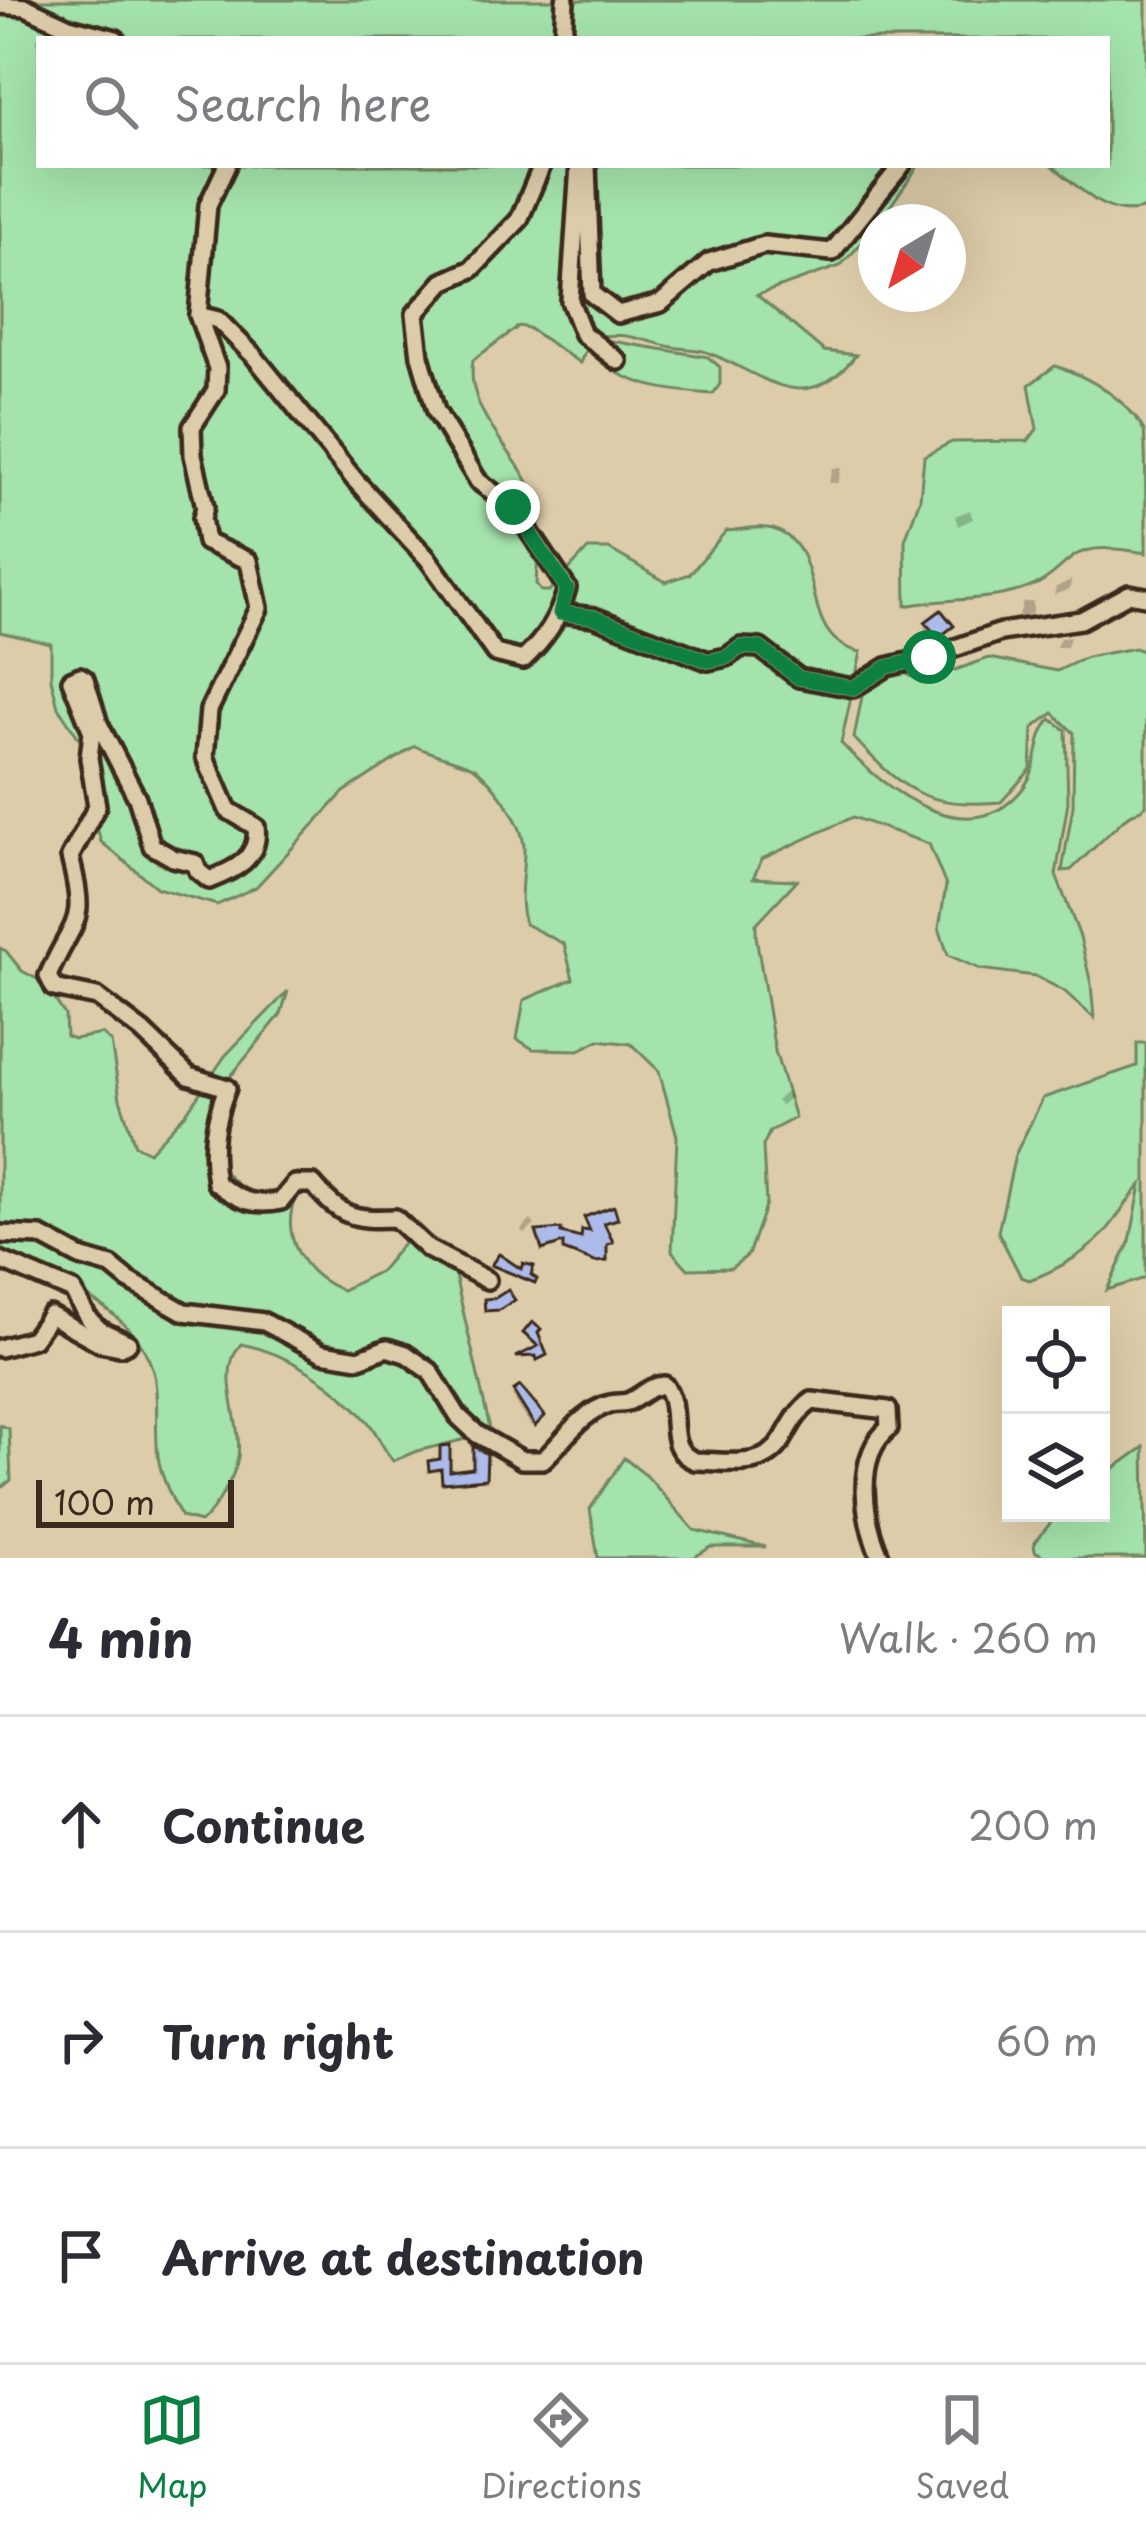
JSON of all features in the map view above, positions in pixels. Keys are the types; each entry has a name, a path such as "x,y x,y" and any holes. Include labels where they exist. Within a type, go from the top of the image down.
{"street":[{"path":"562,36 565,0"},
{"path":"0,5 26,7 68,27 104,36"},
{"path":"226,168 208,205 199,315 217,368 216,390 192,427 193,455 205,507 206,542 249,561 260,608 209,710 205,757 228,810 256,826 254,854 209,880 195,863 152,846 137,798 99,724 85,679 70,680 92,733 89,758 97,806 70,856 80,895 79,920 48,976 54,988 97,997 189,1076 227,1088 212,1134 213,1164 216,1183 232,1196 255,1206 281,1201 295,1184 313,1184 344,1213 357,1220 395,1218 428,1249 487,1280"},
{"path":"199,315 218,320 254,356 355,480 428,559 495,653 523,660 548,635 567,589 513,507 478,481 436,411 420,356 416,314 443,282 472,269 519,220 541,168"},
{"path":"583,168 592,294 618,314 661,303 709,262 764,245 832,252 900,168"},
{"path":"583,168 570,301 583,334 617,361"},
{"path":"560,613 594,617 708,661 727,657 741,647 760,648 799,678 853,688 887,667 1001,632 1081,620 1129,594 1146,596"},
{"path":"0,1234 41,1236 80,1257 111,1266 184,1312 264,1322 322,1353 359,1359 387,1348 406,1354 430,1371 458,1416 477,1434 521,1460 543,1460 591,1415 664,1384 673,1396 675,1444 695,1461 766,1459 799,1411 812,1401 888,1410 889,1428 873,1448 864,1490 880,1558"},
{"path":"0,1260 74,1291 100,1330 128,1342 120,1347 100,1343 50,1315 32,1339 0,1348"}],"green space":[{"path":"0,0 1146,0 1146,208 1132,211 1095,200 1056,168 1110,168 1110,36 36,36 36,168 917,168 892,204 858,204 858,247 840,266 757,295 824,351 856,355 820,385 785,387 705,351 625,336 591,337 580,363 519,326 473,360 472,380 484,415 535,498 539,530 536,585 541,591 549,591 588,549 609,549 666,582 690,574 726,531 773,529 791,539 802,555 827,630 840,644 861,652 841,743 903,796 954,816 979,816 1003,807 1029,779 1045,726 1051,719 1066,730 1068,802 1056,875 1080,937 1094,1018 1064,991 1035,976 980,969 948,955 939,928 946,886 929,844 853,817 762,859 753,878 797,880 756,924 775,1051 795,1118 770,1131 763,1146 766,1204 748,1255 731,1268 688,1269 672,1251 677,1136 659,1071 631,1044 599,1040 579,1050 533,1049 517,1039 524,1000 573,979 564,944 525,924 523,839 508,806 476,769 415,746 344,792 256,887 217,905 157,888 101,842 87,791 86,749 58,707 51,678 51,644 0,632"},
{"path":"611,341 708,357 720,367 720,384 713,394 633,380 592,354 597,343"},
{"path":"1055,366 1106,390 1144,431 1146,553 1089,550 1020,591 906,606 905,540 920,499 924,456 952,442 1028,441 1037,429 1029,385"},
{"path":"1134,648 1146,652 1146,806 1124,819 1071,870 1062,871 1073,806 1074,733 1053,713 1033,728 1031,769 1001,802 953,802 918,792 888,772 854,738 863,691 902,671 921,682 989,658 1057,671 1087,657"},
{"path":"0,948 22,971 43,982 65,1015 66,1036 102,1034 111,1042 120,1099 135,1145 149,1152 186,1113 225,1056 288,991 281,1014 226,1082 218,1166 245,1191 296,1196 291,1226 298,1253 316,1275 342,1290 380,1271 405,1241 424,1231 453,1267 491,1433 393,1461 368,1422 327,1383 294,1363 241,1344 230,1369 236,1465 207,1517 201,1522 181,1517 159,1463 155,1381 144,1349 90,1298 0,1257"},
{"path":"1137,1043 1146,1043 1146,1278 1107,1290 1130,1241 1141,1185 1085,1251 1040,1276 1021,1277 998,1232 1015,1155 1043,1098 1137,1066"},
{"path":"0,1425 9,1429 11,1480 0,1489"},
{"path":"1144,1447 1146,1558 1047,1558 1035,1551 1034,1544 1051,1522 1110,1522 1110,1472"},
{"path":"624,1458 647,1476 694,1530 766,1547 711,1547 693,1558 598,1558 590,1509"}],"building":[{"path":"941,610 954,626 938,638 925,622"},
{"path":"614,1206 618,1219 604,1223 613,1242 607,1245 607,1261 595,1262 563,1250 563,1243 542,1250 536,1231 561,1229 561,1233 581,1238 582,1230 590,1231 584,1217"},
{"path":"499,1254 521,1269 523,1263 534,1266 535,1283 491,1265"},
{"path":"508,1290 515,1300 499,1310 485,1311 484,1299"},
{"path":"532,1322 541,1329 538,1333 547,1355 537,1360 536,1356 516,1357 538,1346 523,1333"},
{"path":"520,1386 545,1416 535,1426 513,1391"},
{"path":"450,1445 450,1471 473,1468 473,1446 487,1454 486,1479 442,1483 441,1469 429,1471 428,1461 440,1459 440,1446"}],"route":[{"path":"513,507 567,589 560,613 594,617 708,661 727,657 741,647 760,648 799,678 853,688 887,667 929,657"}]}
